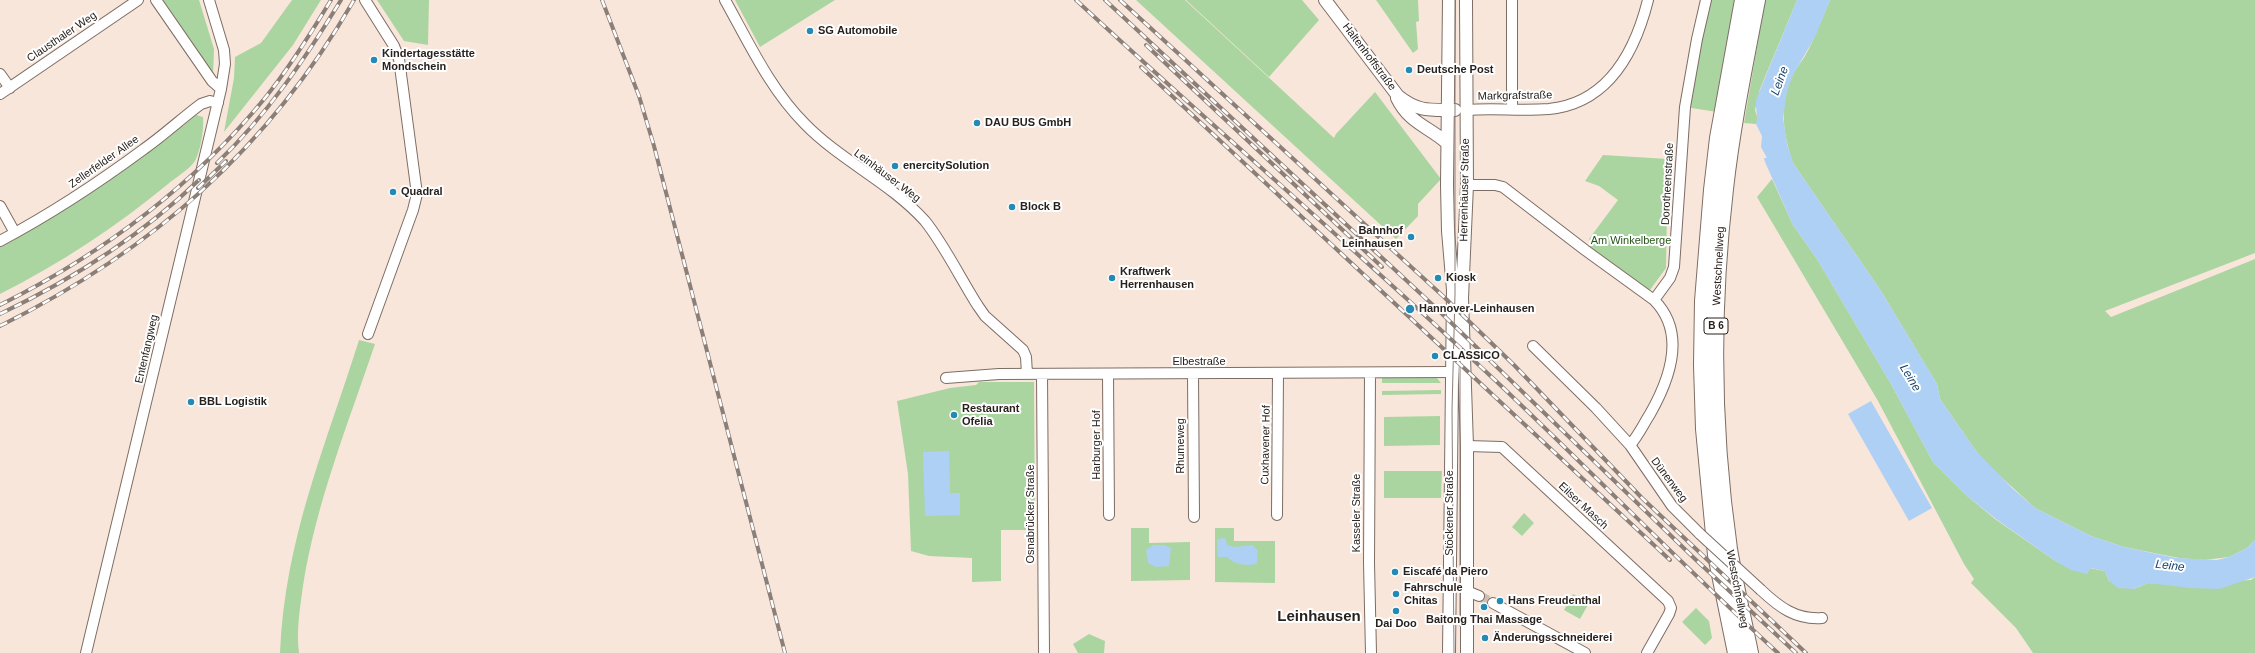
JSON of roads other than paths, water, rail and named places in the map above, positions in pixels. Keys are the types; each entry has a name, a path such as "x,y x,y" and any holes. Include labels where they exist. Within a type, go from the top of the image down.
{"highway":[{"name":"Westschnellweg","path":"1736,653 1716,555 1704,429 1702,365 1703,302 1712,190 1718,138 1743,0"},
{"name":"Westschnellweg","path":"1750,653 1729,550 1722,492 1717,428 1716,364 1717,301 1725,190 1731,140 1757,0"}],"street":[{"name":"Clausthaler Weg","path":"0,94 138,0"},
{"path":"156,0 212,81 221,89"},
{"name":"Entenfangweg","path":"86,653 221,89 225,64 224,50 209,0"},
{"path":"365,0 387,34 399,59 416,194 413,210 368,334"},
{"name":"Leinhäuser Weg","path":"725,0 766,75 783,100 804,124 832,150 900,198 925,222 985,316 1023,350 1026,357 1027,374"},
{"name":"Haltenhoffstraße","path":"1325,0 1393,90 1417,108 1466,110"},
{"name":"Herrenhäuser Straße","path":"1449,0 1447,144 1448,231 1452,290 1452,372"},
{"name":"Herrenhäuser Straße","path":"1465,380 1462,269 1466,232 1467,185 1466,0"},
{"path":"1512,0 1512,109"},
{"name":"Markgrafstraße","path":"1466,110 1549,109 1567,106 1599,90 1611,80 1626,59 1637,35 1648,0"},
{"name":"Dorotheenstraße","path":"1654,300 1670,278 1674,267 1685,107 1697,39 1706,0"},
{"path":"0,74 10,88"},
{"path":"1393,90 1409,117 1447,144"},
{"name":"Zellerfelder Allee","path":"0,241 98,183 201,104 210,101 218,103"},
{"path":"1467,185 1495,185 1503,187 1585,250 1654,300 1667,317 1672,331 1670,368 1660,396 1636,439 1630,446"},
{"path":"0,206 14,233"},
{"name":"Dünenweg","path":"1533,346 1596,408 1630,446 1672,506 1700,534 1779,607 1802,617 1822,618"},
{"name":"Elbestraße","path":"946,378 1027,374 1452,372"},
{"name":"Stöckener Straße","path":"1449,653 1452,372"},
{"name":"Kasseler Straße","path":"1370,373 1371,653"},
{"name":"Osnabrücker Straße","path":"1042,374 1044,653"},
{"name":"Harburger Hof","path":"1108,374 1110,515"},
{"name":"Rhumeweg","path":"1193,374 1194,517"},
{"name":"Cuxhavener Hof","path":"1277,515 1278,374"},
{"name":"Stöckener Straße","path":"1465,380 1467,446 1467,653"},
{"name":"Eilser Masch","path":"1467,446 1498,446 1505,450 1668,601 1671,608 1646,653"},
{"path":"1466,591 1480,596"},
{"path":"1493,603 1585,653"}],"water":[{"name":"Leine","path":"1797,0 1830,0 1816,35 1793,75 1787,91 1783,118 1787,144 1793,163 1881,291 1937,384 1940,399 1976,451 2012,488 2035,508 2091,536 2124,547 2176,558 2217,560 2229,557 2247,548 2255,540 2255,577 2219,589 2190,588 2148,583 2134,589 2118,588 2109,581 2105,571 2091,568 2087,574 2071,570 2057,562 1996,519 1966,495 1933,462 1891,384 1817,259 1793,225 1765,162 1764,158 1767,158 1761,147 1762,136 1756,124 1756,100"},
{"path":"1871,401 1932,508 1909,521 1848,414"},
{"path":"949,451 950,493 960,493 960,515 925,516 923,452"},
{"path":"1225,538 1227,545 1235,547 1253,545 1258,551 1257,563 1245,565 1233,561 1227,557 1218,557 1217,540"},
{"path":"1153,545 1164,545 1171,548 1169,566 1156,567 1148,563 1146,550"}],"tunnel":[{"path":"1479,596 1493,603"}],"tram line":[{"path":"1454,653 1452,410 1455,294 1455,0"},
{"path":"1460,350 1460,626"}],"railway":[{"path":"0,305 74,264 110,240 176,189 208,160 265,98 300,50 331,0"},
{"path":"217,163 269,106 299,65 341,0"},
{"path":"0,326 56,296 108,264 157,229 202,190 245,149 284,103 320,54 354,0"},
{"path":"602,0 639,96 654,146 785,653"},
{"path":"1076,0 1497,382 1778,653"},
{"path":"1105,0 1436,308 1695,559 1796,653"},
{"path":"1120,0 1444,297 1514,365 1642,498 1806,653"},
{"path":"1146,45 1382,267"},
{"path":"1141,67 1670,560"},
{"path":"198,188 226,161"},
{"path":"0,314 54,286 105,255 154,220 199,180"}],"place":[{"name":"SG Automobile","path":"810,31"},
{"name":"Kindertagesstätte Mondschein","path":"374,60"},
{"name":"Deutsche Post","path":"1409,70"},
{"name":"DAU BUS GmbH","path":"977,123"},
{"name":"enercitySolution","path":"895,166"},
{"name":"Quadral","path":"393,192"},
{"name":"Block B","path":"1012,207"},
{"name":"Bahnhof Leinhausen","path":"1411,237"},
{"name":"Kraftwerk Herrenhausen","path":"1112,278"},
{"name":"Kiosk","path":"1438,278"},
{"name":"Hannover-Leinhausen","path":"1410,309"},
{"name":"CLASSICO","path":"1435,356"},
{"name":"BBL Logistik","path":"191,402"},
{"name":"Restaurant Ofelia","path":"954,415"},
{"name":"Eiscafé da Piero","path":"1395,572"},
{"name":"Fahrschule Chitas","path":"1396,594"},
{"name":"Hans Freudenthal","path":"1500,601"},
{"name":"Baitong Thai Massage","path":"1484,607"},
{"name":"Dai Doo","path":"1396,611"},
{"name":"Änderungsschneiderei","path":"1485,638"}],"district":[{"name":"Leinhausen","path":"1319,617"}],"park label":[{"name":"Am Winkelberge","path":"1631,241"}]}
